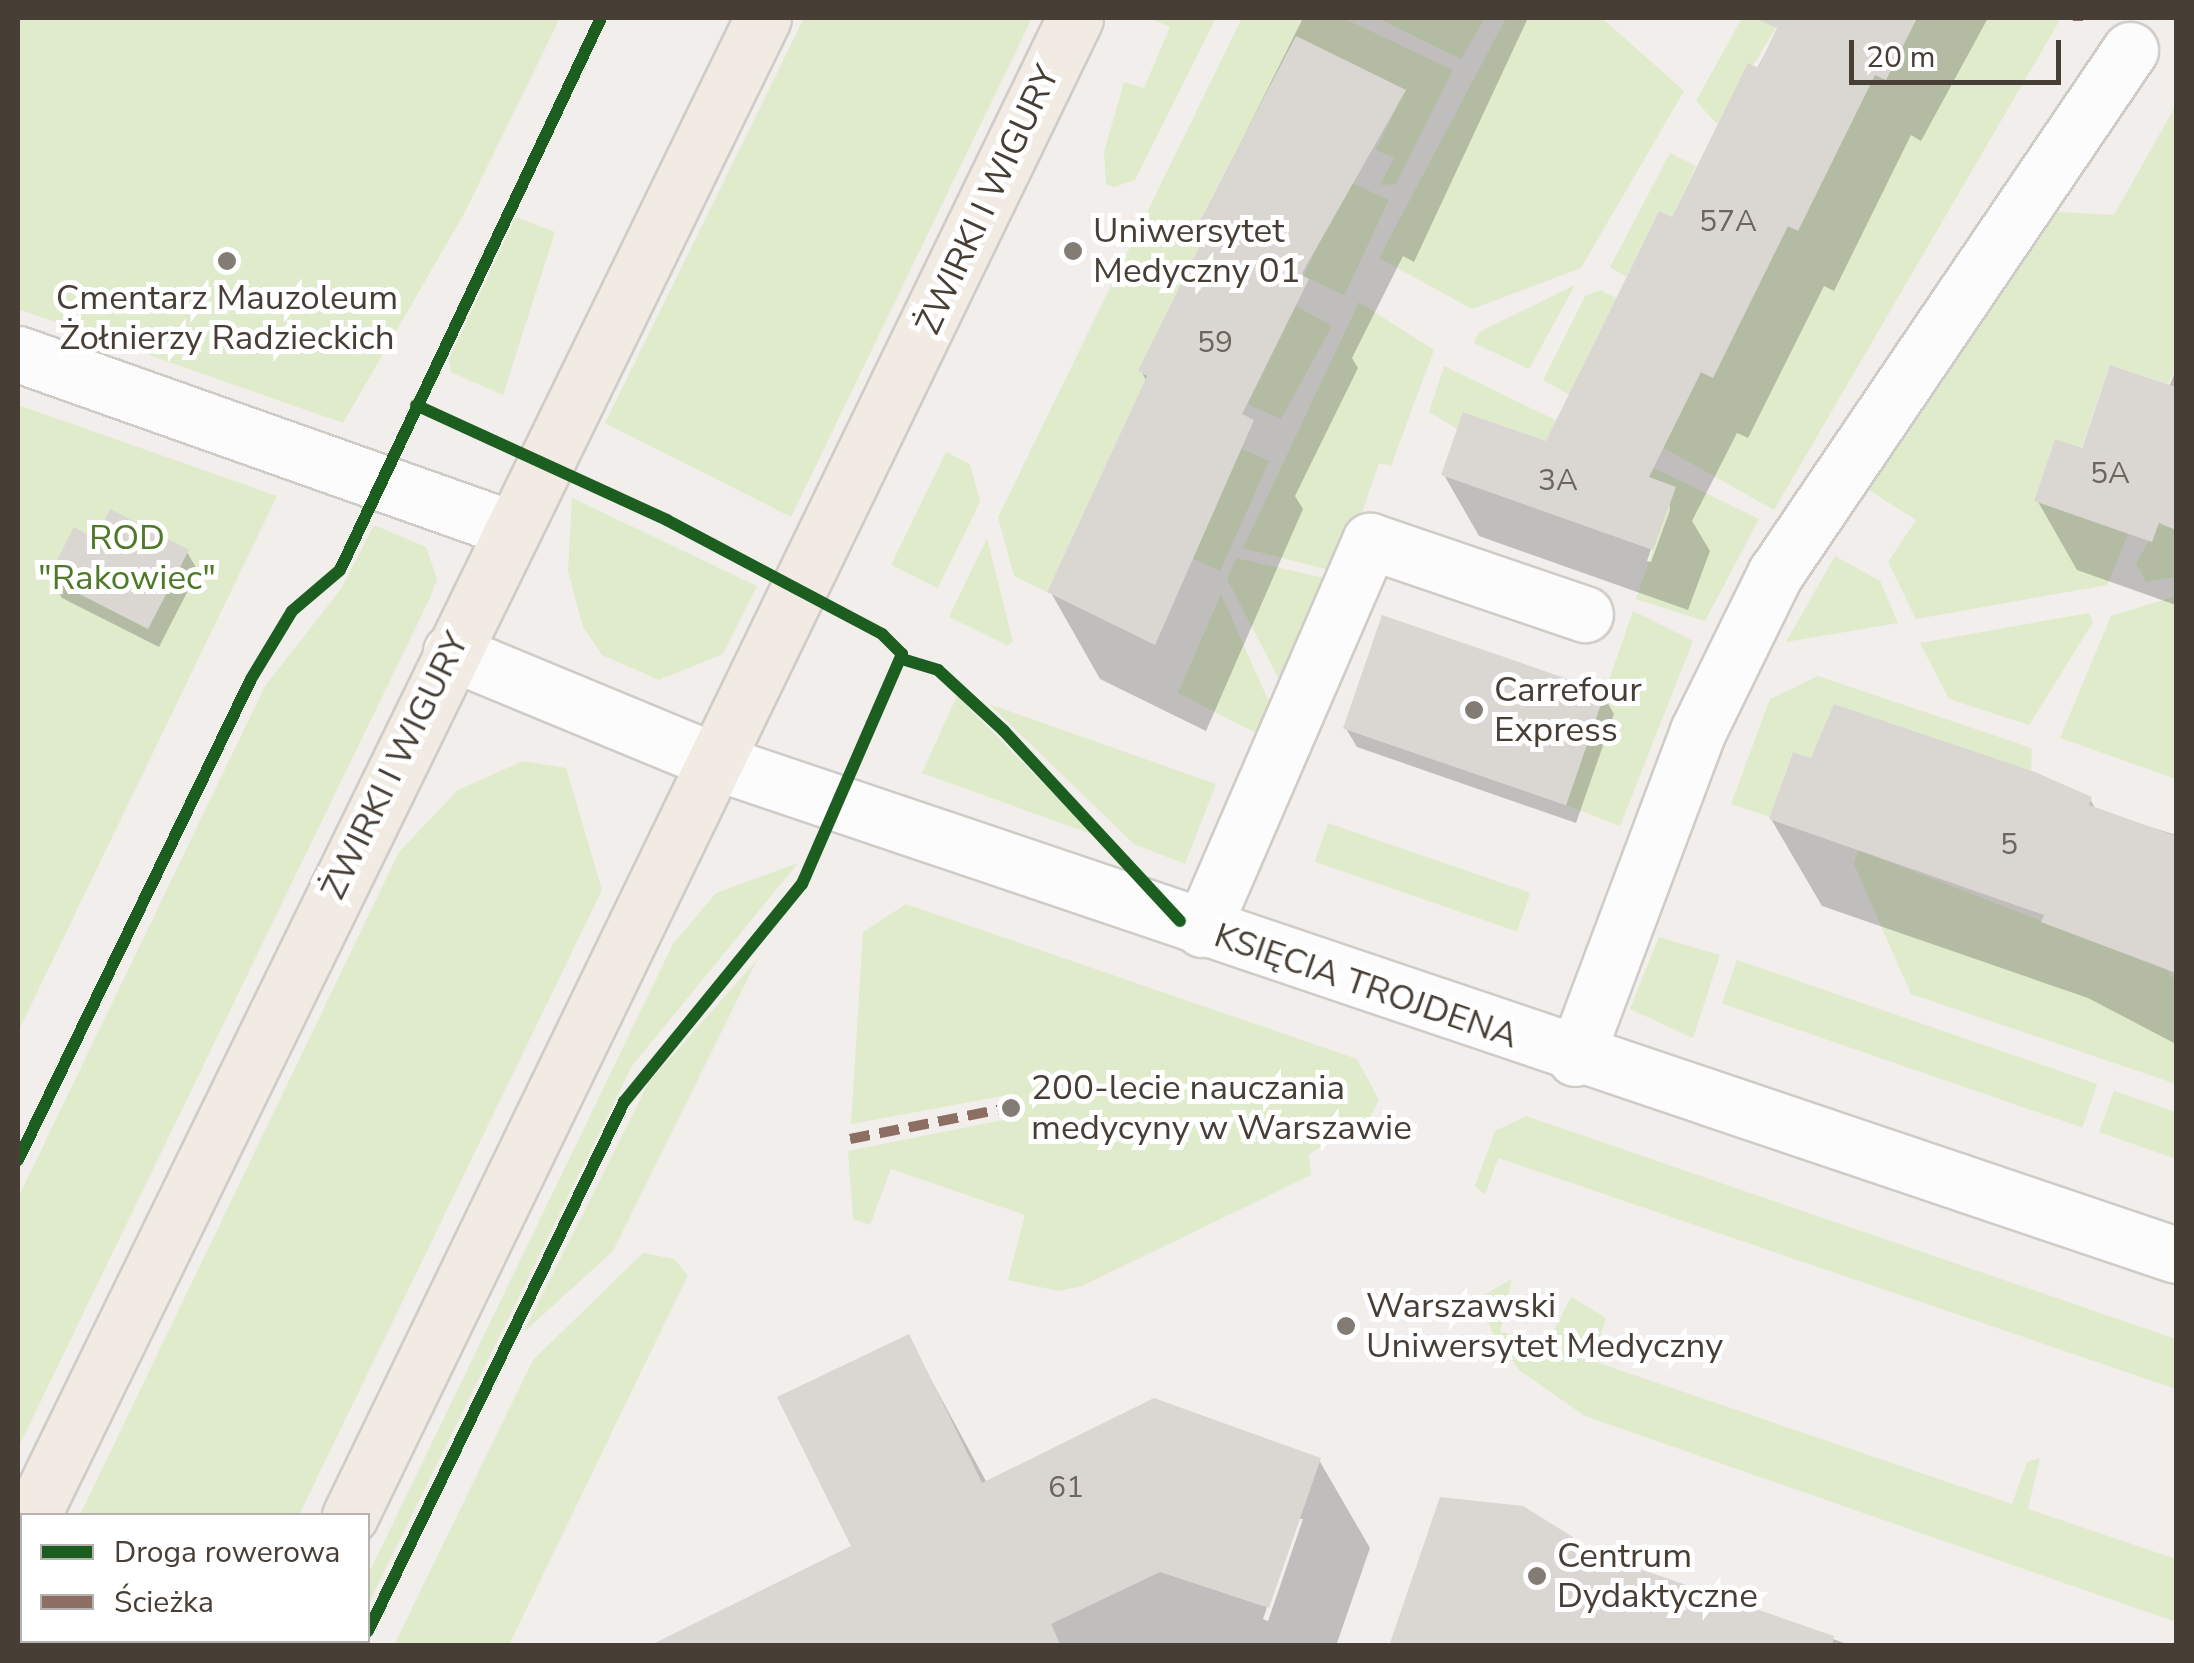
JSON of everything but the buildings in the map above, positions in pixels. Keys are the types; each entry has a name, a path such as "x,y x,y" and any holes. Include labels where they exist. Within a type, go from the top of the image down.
{"main road":[{"name":"ŻWIRKI I WIGURY","path":"33,1513 509,528 763,18"},
{"name":"ŻWIRKI I WIGURY","path":"351,1513 1076,18"}],"street":[{"path":"1575,1058 1698,731 1775,574 2130,50"},
{"path":"18,354 509,528"},
{"path":"1202,929 1370,541 1584,614"},
{"name":"KSIĘCIA TROJDENA","path":"451,652 716,762 1575,1058 2176,1255"}],"green space":[{"name":"Cmentarz Mauzoleum Żołnierzy Radzieckich","path":"18,18 560,18 465,212 343,423 18,309"},
{"path":"804,18 1032,18 791,517 605,423"},
{"path":"1150,18 1216,18 1135,180 1114,187 1106,184 1104,152 1124,82 1144,88 1170,27"},
{"path":"1242,18 1343,18 1453,70 1396,184 1380,185 1394,158 1376,150 1405,90 1296,36 1196,227 1206,233 1138,371 1147,376 1047,592 1014,576 998,517"},
{"path":"1377,18 1485,18 1461,59"},
{"path":"1506,18 1602,18 1684,91 1581,268 1472,309 1379,258"},
{"path":"1742,18 1782,18 1717,124 1696,101"},
{"path":"1917,18 2061,18 1774,510 1543,380 1585,296 1600,290 1616,298 1580,372 1677,420 1701,373 1713,377 1788,226 1798,230 1875,75 1886,80"},
{"path":"2176,105 2176,367 2168,384 2110,365 2081,448 2055,439 2034,500 2128,534 2107,585 1916,619 1888,562 1916,520 1869,490 2058,212 2114,215"},
{"path":"1670,153 1696,166 1672,217 1659,211 1626,277 1610,267"},
{"path":"1348,181 1389,200 1344,295 1304,276"},
{"path":"516,217 555,232 503,395 451,372 449,359"},
{"path":"1575,285 1529,369 1474,343 1479,332"},
{"path":"1359,302 1434,350 1391,466 1379,463 1341,573 1243,548"},
{"path":"1296,306 1332,326 1281,419 1248,404"},
{"path":"1444,366 1759,519 1705,621 1636,599 1675,487 1464,412 1457,429 1429,412"},
{"name":"ROD \"Rakowiec\"","path":"18,405 277,496 18,1032"},
{"path":"1240,448 1269,461 1220,571 1191,558"},
{"path":"946,452 970,464 980,502 938,588 891,565"},
{"path":"572,498 757,586 723,654 659,680 602,655 583,627 568,571"},
{"path":"2159,523 2176,530 2176,577 2146,582 2136,563"},
{"path":"374,525 426,547 437,579 430,598 18,1448 18,1198 265,686 341,589"},
{"path":"987,538 1013,642 1007,645 949,617"},
{"path":"1835,556 1880,581 1898,623 1786,642"},
{"path":"1236,558 1329,579 1283,687 1227,579"},
{"path":"1221,594 1269,702 1256,733 1178,693"},
{"path":"2176,596 2176,779 2060,738 2111,616"},
{"path":"1633,611 1693,641 1620,826 1566,805"},
{"path":"2089,613 2093,622 2029,725 1949,699 1920,643"},
{"path":"1818,676 2032,749 2031,771 1834,704 1825,764 1792,753 1770,817 1731,804 1770,699"},
{"path":"957,696 1094,835 922,773"},
{"path":"989,704 1216,784 1185,864 1134,844"},
{"path":"523,761 566,768 602,890 300,1513 81,1513 399,852 458,790"},
{"path":"1328,823 1530,893 1517,931 1315,862"},
{"path":"1858,850 2166,969 2176,982 2176,1084 1911,994 1854,864"},
{"path":"798,863 632,1066 370,1601 370,1571 673,944 716,893"},
{"path":"906,904 1357,1059 1379,1100 1369,1120 1309,1154 1311,1175 1082,1286 1058,1291 1008,1280 1025,1215 891,1169 870,1225 853,1219 848,1151 1018,1117 1008,1095 851,1124 863,932"},
{"path":"1659,937 1720,955 1693,1038 1630,1009"},
{"path":"757,960 613,1251 523,1333 649,1082"},
{"path":"1737,960 2097,1084 2082,1128 1722,1003"},
{"path":"2114,1091 2176,1112 2176,1159 2099,1132"},
{"path":"1526,1116 2176,1339 2176,1389 1498,1158 1485,1195 1475,1186 1495,1131"},
{"path":"643,1253 674,1259 688,1275 509,1645 394,1645 533,1360"},
{"path":"1512,1279 1500,1331 1546,1346 1571,1297 1606,1318 1593,1361 2012,1504 2027,1462 2040,1458 2028,1509 2176,1559 2176,1622 1585,1416 1519,1370 1492,1332 1480,1297"},
{"path":"20,1640 20,1643 128,1643 18,1645"}],"marked path":[{"path":"850,1139 1001,1109"}],"cycle path":[{"path":"18,1160 251,679 292,611 340,570 601,18"},
{"path":"370,1627 624,1102 802,884 902,654 882,634 667,520 416,405"},
{"path":"902,659 938,670 1004,731 1180,921"}],"place":[{"name":"Uniwersytet Medyczny 01","path":"1073,251"},
{"name":"Cmentarz Mauzoleum Żołnierzy Radzieckich","path":"227,261"},
{"name":"Carrefour Express","path":"1474,710"},
{"name":"200-lecie nauczania medycyny w Warszawie","path":"1011,1108"},
{"name":"Warszawski Uniwersytet Medyczny","path":"1346,1326"},
{"name":"Centrum Dydaktyczne","path":"1537,1576"}]}
